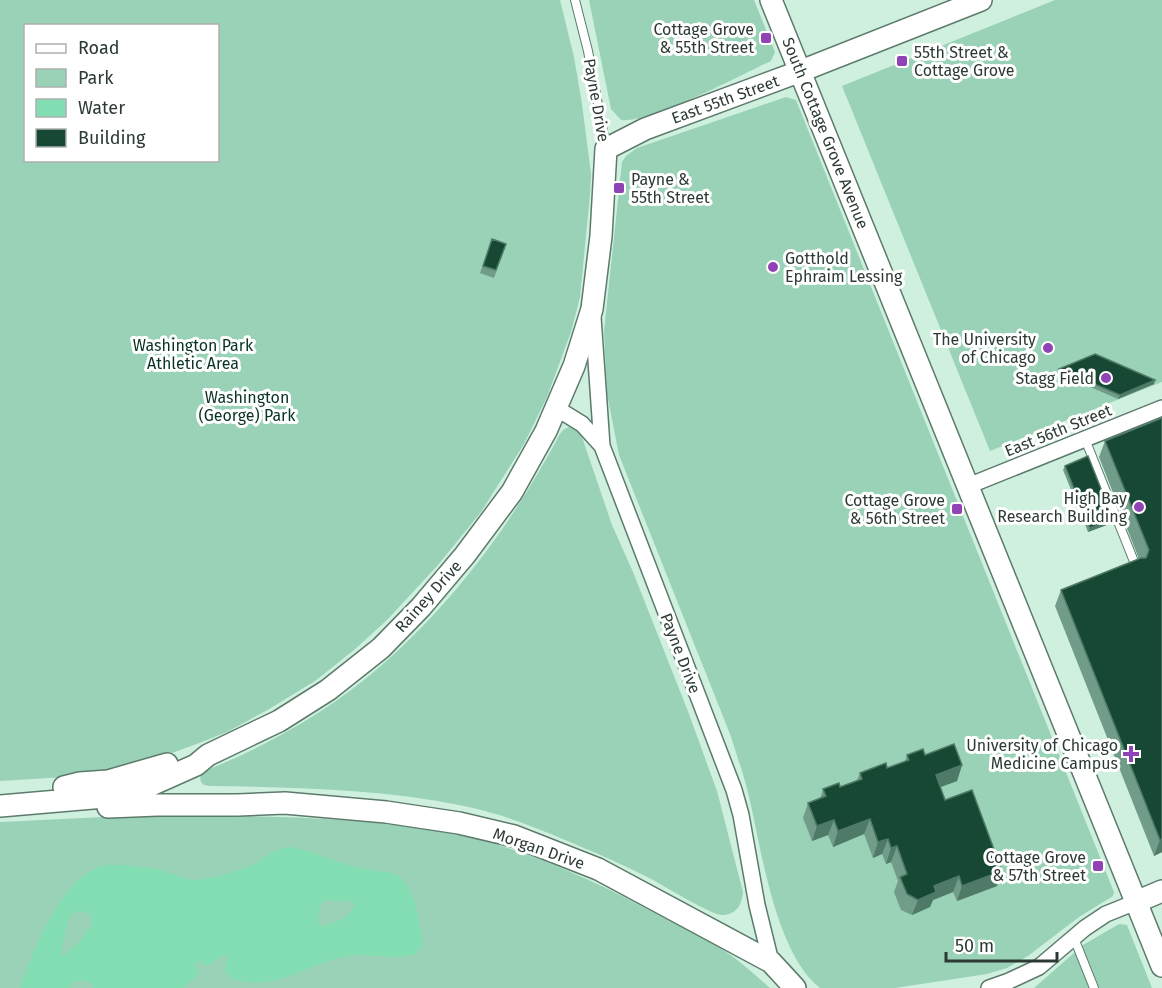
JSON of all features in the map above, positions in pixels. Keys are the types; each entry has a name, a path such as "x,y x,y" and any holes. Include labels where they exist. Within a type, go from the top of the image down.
{"street":[{"name":"South Cottage Grove Avenue","path":"771,0 1162,966"},
{"name":"East 55th Street","path":"606,149 645,129 981,0"},
{"name":"Payne Drive","path":"574,366 592,309 601,236 606,149"},
{"name":"Payne Drive","path":"592,309 602,446 734,790 771,962 795,988"},
{"name":"Rainey Drive","path":"140,790 196,765 208,755 279,721 328,690 381,648 421,607 465,555 512,492 546,431 574,366"},
{"path":"556,408 582,424 602,446"},
{"name":"East 56th Street","path":"968,486 1162,408"},
{"name":"Rainey Drive","path":"64,787 80,783 108,781 138,774 185,758 208,755"},
{"name":"Morgan Drive","path":"0,792 64,787 79,790 245,793 285,803"},
{"path":"0,806 116,796 140,790"},
{"name":"Morgan Drive","path":"0,814 157,805 285,803 396,813 459,823 514,836 598,869 771,962"},
{"path":"989,988 1039,967 1106,914 1162,891"}],"lane":[{"name":"Payne Drive","path":"575,0 588,51 606,149"},
{"path":"1085,439 1137,569"},
{"path":"1074,938 1094,988"}],"green space":[{"name":"Washington (George) Park","path":"0,0 560,0 574,57 582,104 591,174 590,195 580,297 571,332 547,397 524,444 481,512 438,565 387,620 315,681 227,732 147,762 99,775 0,781"},
{"path":"589,0 754,0 775,52 771,61 673,107 634,119 621,120 611,109"},
{"name":"The University of Chicago","path":"1055,0 1162,0 1162,382 990,451 842,86"},
{"path":"786,97 796,100 1114,892 1113,896 1079,917 1028,956 1007,968 987,974 895,988 820,988 805,972 792,951 773,901 748,792 730,734 619,455 607,394 604,331 622,162 637,148"},
{"path":"569,427 576,429 582,437 612,525 633,572 717,791 743,892 740,905 727,915 716,914 596,853 529,825 477,809 398,795 303,788 210,786 201,782 200,777 204,772 241,756 311,718 380,667 411,638 468,575 540,471 560,434"},
{"path":"145,815 259,816 374,823 449,833 502,846 582,877 696,934 740,962 770,988 0,988 0,822"},
{"path":"1119,924 1127,925 1152,988 1034,988 1083,945"}],"water":[{"path":"285,848 300,849 360,868 398,875 410,892 418,918 423,943 416,954 401,957 345,956 272,981 256,982 231,977 226,967 229,958 224,955 206,966 200,961 194,965 199,974 183,988 94,988 89,981 75,981 69,988 20,988 52,916 77,882 91,871 107,865 152,868 186,879 202,880 242,869","holes":["349,900 355,904 350,913 341,919 321,926 318,921 323,901 340,902","82,911 91,914 92,924 76,946 63,956 61,951 68,920 74,912"]}],"building":[{"path":"492,239 506,244 496,270 483,266"},
{"name":"Stagg Field","path":"1095,354 1155,380 1120,395 1059,369"},
{"name":"University of Chicago Medicine Campus","path":"1162,418 1162,839 1160,840 1061,590 1146,558 1149,550 1105,441"},
{"path":"1088,456 1113,519 1090,528 1065,466"},
{"path":"954,744 962,765 936,775 945,800 972,790 1002,871 962,886 959,876 934,886 936,892 918,900 907,894 900,877 907,874 897,846 891,848 888,839 878,842 870,819 838,831 834,820 817,826 808,803 826,796 823,789 839,783 840,787 862,779 860,773 886,763 887,768 909,760 907,755 923,749 925,755"}],"place":[{"name":"Cottage Grove & 55th Street","path":"766,38"},
{"name":"55th Street & Cottage Grove","path":"902,61"},
{"name":"Payne & 55th Street","path":"619,188"},
{"name":"Gotthold Ephraim Lessing","path":"773,267"},
{"name":"The University of Chicago","path":"1048,348"},
{"name":"Stagg Field","path":"1106,378"},
{"name":"High Bay Research Building","path":"1139,507"},
{"name":"Cottage Grove & 56th Street","path":"957,509"},
{"name":"University of Chicago Medicine Campus","path":"1131,754"},
{"name":"Cottage Grove & 57th Street","path":"1098,866"}],"park label":[{"name":"Washington Park Athletic Area","path":"193,354"}]}
